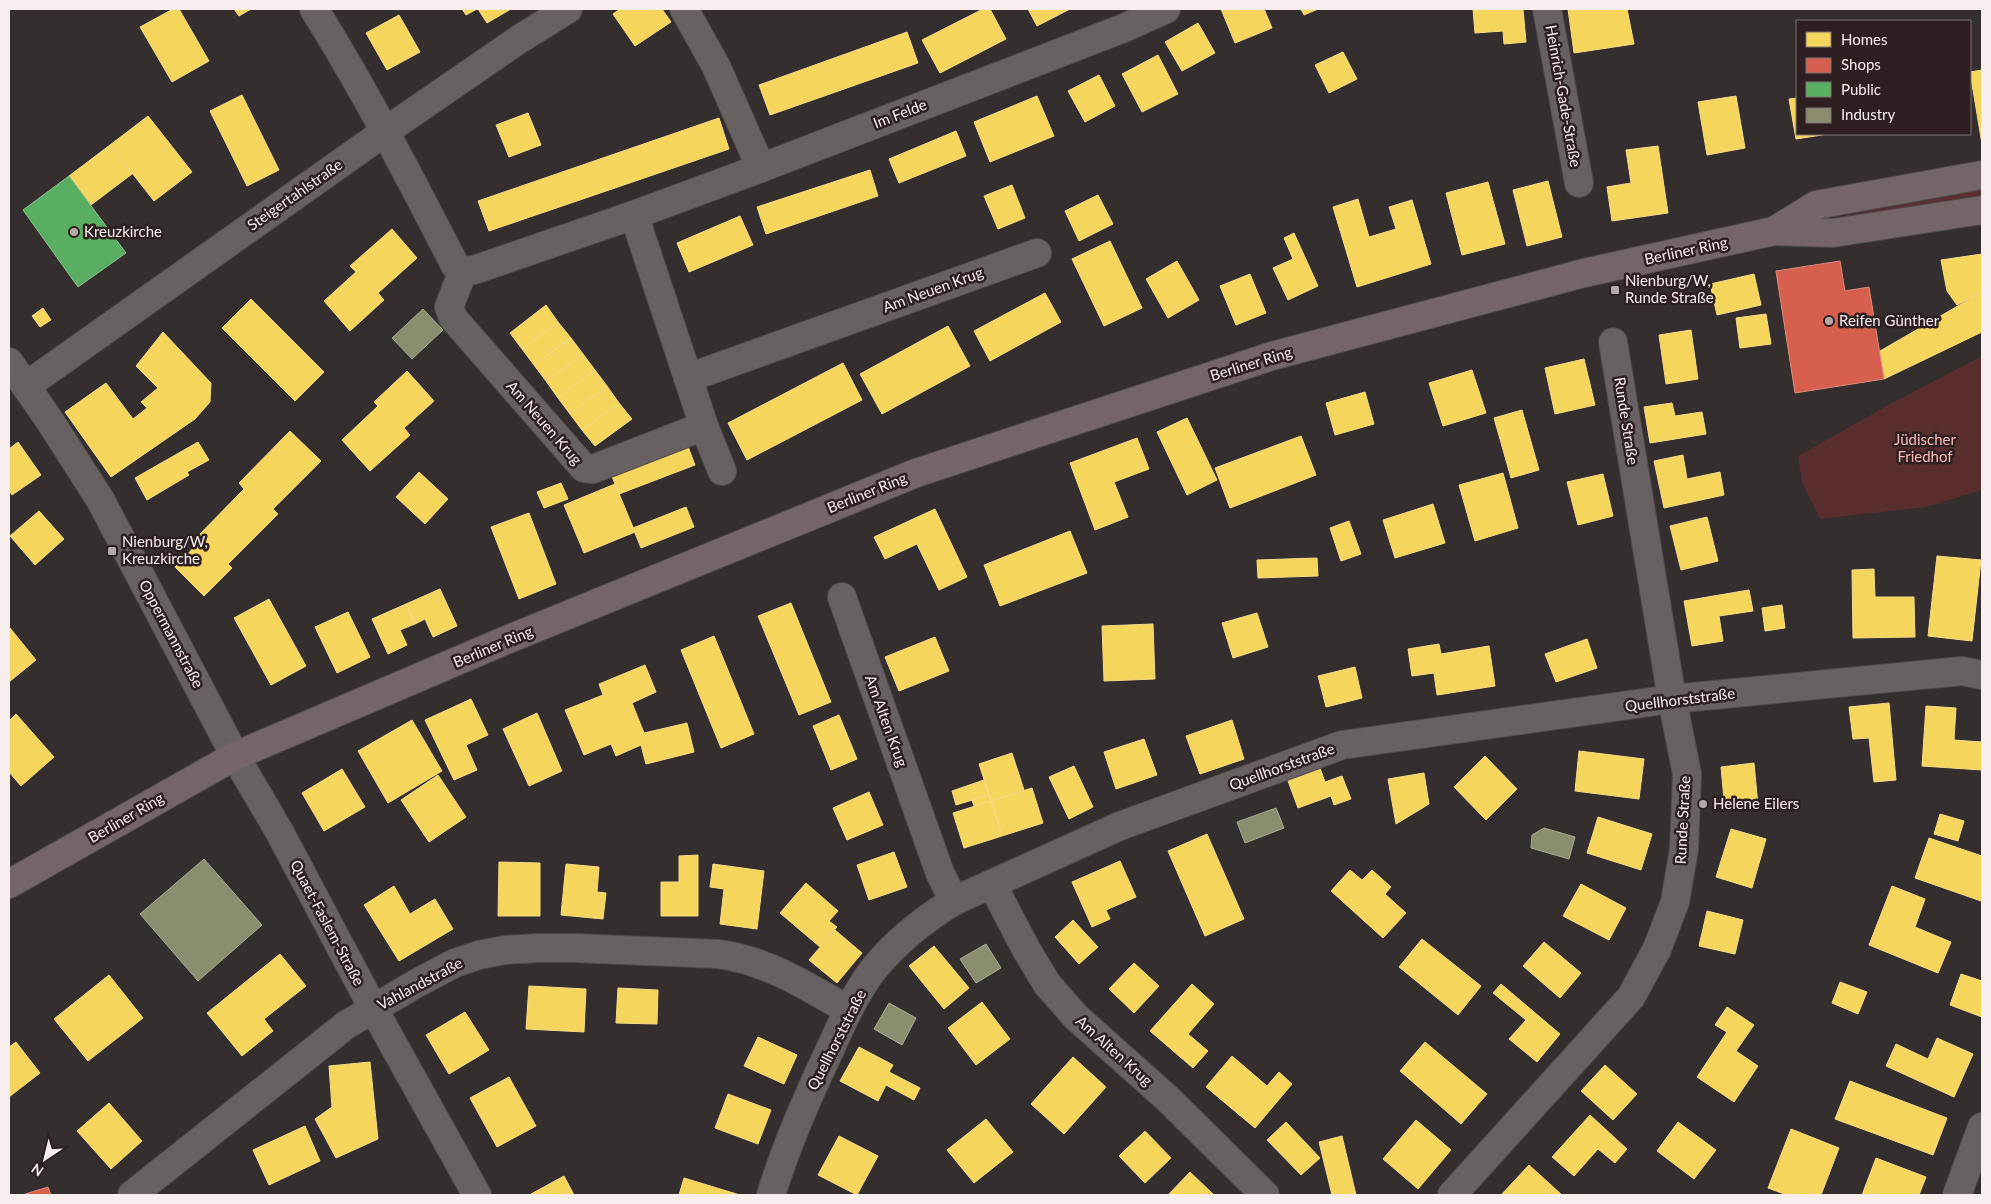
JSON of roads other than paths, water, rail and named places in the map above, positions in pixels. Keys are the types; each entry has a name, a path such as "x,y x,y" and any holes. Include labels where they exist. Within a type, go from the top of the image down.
{"main road":[{"name":"Berliner Ring","path":"1774,231 1816,205 1982,175"},
{"name":"Berliner Ring","path":"9,884 235,756 504,641 916,473 1272,356 1584,273 1774,231 1833,233 1982,210"}],"street":[{"path":"314,9 344,56 386,131 455,265 463,271 474,270 634,215 704,426 722,471"},
{"name":"Steigertahlstraße","path":"26,386 386,131 518,40 568,9"},
{"path":"684,9 716,66 761,168"},
{"name":"Im Felde","path":"634,215 1124,28 1166,9"},
{"name":"Heinrich-Gade-Straße","path":"1547,9 1579,183"},
{"name":"Am Neuen Krug","path":"688,378 1037,253"},
{"name":"Am Neuen Krug","path":"463,271 449,307 453,318 584,468 594,469 704,426"},
{"name":"Runde Straße","path":"1452,1195 1631,997 1657,949 1675,902 1684,849 1687,774 1672,699 1613,342"},
{"name":"Oppermannstraße","path":"9,362 50,421 101,501 235,756"},
{"name":"Am Alten Krug","path":"842,597 940,873 954,901"},
{"name":"Quellhorststraße","path":"771,1195 804,1106 848,1010 873,970 906,934 929,916 954,901 1120,826 1342,745 1672,699 1962,671 1982,675"},
{"name":"Quaet-Faslem-Straße","path":"235,756 477,1195"},
{"name":"Am Alten Krug","path":"992,884 1026,949 1047,984 1076,1017 1168,1099 1265,1195"},
{"name":"Vahlandstraße","path":"132,1195 346,1025 455,963 479,955 505,950 575,948 718,954 740,957 775,970 848,1010"},
{"path":"1957,1195 1982,1127"}],"place":[{"name":"Kreuzkirche","path":"74,232"},
{"name":"Nienburg/W, Runde Straße","path":"1615,290"},
{"name":"Reifen Günther","path":"1829,321"},
{"name":"Nienburg/W, Kreuzkirche","path":"112,551"},
{"name":"Helene Eilers","path":"1703,804"}],"park label":[{"name":"Jüdischer Friedhof","path":"1925,448"}]}
